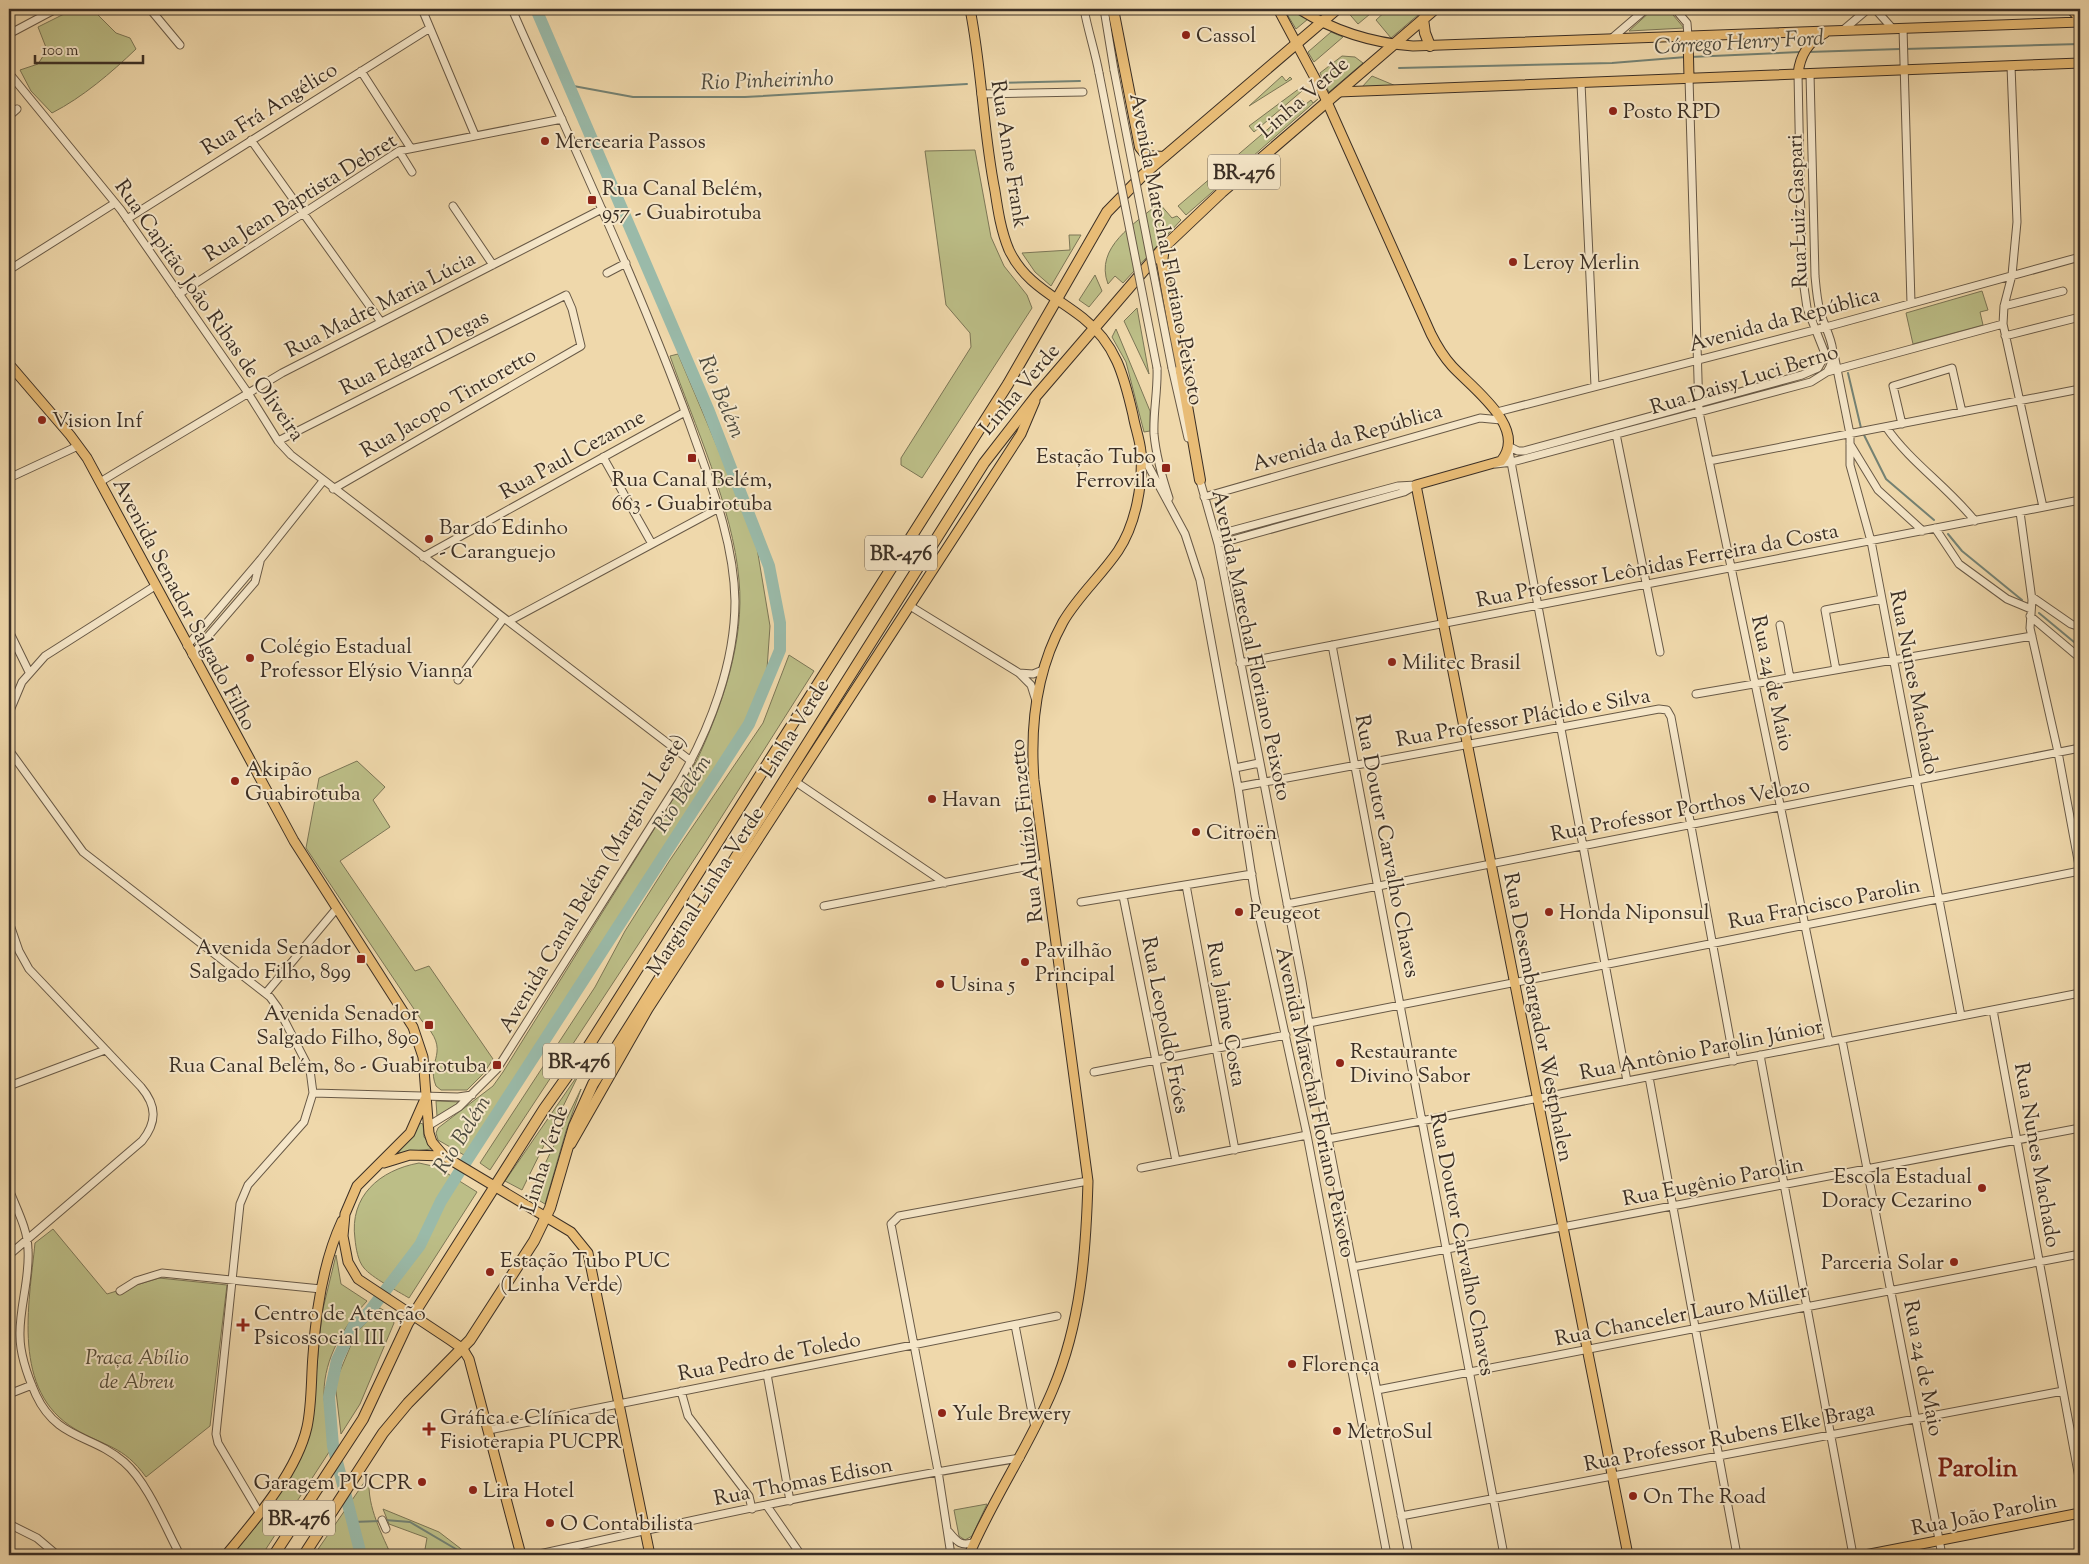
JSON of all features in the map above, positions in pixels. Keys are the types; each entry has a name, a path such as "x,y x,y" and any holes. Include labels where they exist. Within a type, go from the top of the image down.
{"highway":[{"path":"1113,9 1140,147 1147,156 1164,157"},
{"name":"Linha Verde","path":"274,1555 344,1449 371,1403 399,1340 489,1185 585,1052 1008,384 1106,212 1164,157 1337,9"},
{"name":"Linha Verde","path":"304,1555 394,1419 463,1349 484,1320 547,1217 578,1114 593,1084 975,476 1036,396 1164,247 1207,204 1434,9"},
{"path":"1423,19 1425,33 1430,46"},
{"path":"1164,247 1162,263 1200,480"}],"main road":[{"name":"Rua Anne Frank","path":"970,9 988,158 1005,240 1015,260 1037,287 1069,308"},
{"path":"1278,9 1298,42 1327,101 1437,346 1454,367 1487,398 1499,416 1508,446 1505,456 1494,464"},
{"path":"1299,9 1322,22 1354,35 1393,45 1430,46 1611,39 1688,40 1893,29 2078,16"},
{"path":"1798,72 1802,56 1808,45 1818,36 1828,31"},
{"path":"1688,40 1689,74"},
{"path":"1338,92 1581,82 1689,74 1798,72 1810,74 1905,66 2010,66 2080,63"},
{"name":"Rua Aluízio Finzetto","path":"969,1555 1054,1388 1072,1328 1085,1260 1088,1181 1032,756 1036,702 1043,670 1056,636 1072,608 1117,552 1126,537 1138,495 1141,451 1119,363 1110,344 1095,328 1069,308"},
{"name":"Avenida Senador Salgado Filho","path":"9,364 78,446 100,482 294,841 398,1002 417,1037 424,1057 426,1096 410,1133 357,1186 345,1214 343,1236 348,1262 354,1274 368,1287 463,1349"},
{"name":"Marginal Linha Verde","path":"566,1153 595,1106 648,1009 1021,434 1036,396"},
{"name":"Rua Daisy Luci Berno","path":"1416,485 1494,464"},
{"name":"Rua Desembargador Westphalen","path":"1416,485 1628,1555"},
{"path":"426,1096 428,1126 432,1142 444,1156 489,1185 571,1232 588,1253 650,1555"},
{"path":"379,1165 410,1155 444,1156"},
{"path":"226,1555 260,1514 295,1456 307,1427 321,1289 333,1241 345,1214"},
{"path":"463,1349 475,1376 521,1555"},
{"name":"Rua João Parolin","path":"1865,1555 2080,1513"}],"street":[{"path":"9,34 56,9"},
{"path":"150,9 180,45"},
{"path":"422,9 475,135"},
{"name":"Avenida Canal Belém (Marginal Leste)","path":"428,1126 459,1107 474,1094 504,1060 691,761 716,700 733,632 734,584 728,545 719,508 685,412 626,263 512,9"},
{"name":"Avenida Marechal Floriano Peixoto","path":"1084,9 1088,31 1094,41 1156,368 1158,392 1154,433 1156,450 1174,512"},
{"name":"Avenida Marechal Floriano Peixoto","path":"1104,9 1114,70 1172,368 1218,544 1309,1022 1328,1139 1409,1555"},
{"path":"1611,39 1646,9"},
{"path":"1675,9 1687,23 1688,40"},
{"path":"1842,31 1868,9"},
{"path":"1874,9 1893,29"},
{"path":"1110,47 1116,24"},
{"name":"Rua Frá Angélico","path":"127,219 430,28"},
{"path":"1903,28 1911,303"},
{"path":"2010,66 2017,222 2012,275 2004,306 2003,324 2004,336 2043,507"},
{"path":"361,71 410,147"},
{"name":"Rua Luiz Gaspari","path":"1798,72 1802,273 1807,308 1824,351 1820,365"},
{"name":"Rua Capitão João Ribas de Oliveira","path":"9,73 127,219 248,393 278,441 290,455 691,761"},
{"name":"Rua 24 de Maio","path":"1689,74 1699,412 1829,1042"},
{"name":"Rua Luiz Gaspari","path":"1810,74 1815,276 1818,305 1834,354"},
{"path":"1581,82 1595,386"},
{"path":"981,94 1083,92"},
{"path":"9,116 17,109"},
{"name":"Rua Jean Baptista Debret","path":"179,294 399,151 410,147 562,119"},
{"path":"251,140 381,322"},
{"path":"399,151 412,172"},
{"path":"9,270 115,203"},
{"path":"453,206 493,265"},
{"name":"Rua Madre Maria Lúcia","path":"100,482 282,373 602,210"},
{"name":"Avenida da República","path":"1204,496 1454,425 1480,418 1499,416 1595,386 1826,327 2080,257"},
{"path":"607,272 626,263"},
{"path":"2004,306 2063,290"},
{"name":"Rua Jacopo Tintoretto","path":"333,489 580,346 572,309 566,295"},
{"name":"Rua Edgard Degas","path":"278,441 566,295"},
{"path":"2004,336 2080,317"},
{"name":"Rua Daisy Luci Berno","path":"1494,464 1512,462 1811,382 1827,372 2003,324"},
{"path":"1827,372 1834,354"},
{"name":"Rua Nunes Machado","path":"1834,354 1857,432 1850,444 1850,465 1871,541 1961,1016"},
{"name":"Rua Daisy Luci Berno","path":"1508,446 1514,450 1524,451 1802,375 1820,365"},
{"path":"1902,424 1893,386 1952,368 1962,412"},
{"path":"1709,461 2080,389"},
{"name":"Rua Paul Cezanne","path":"423,557 685,412"},
{"path":"1886,427 1895,439 1958,500 1975,521"},
{"path":"1616,434 1660,652"},
{"path":"1850,444 1878,490 1923,530"},
{"path":"9,478 78,446"},
{"path":"1508,446 1627,1081"},
{"name":"Avenida Marechal Floriano Peixoto","path":"1141,451 1174,512 1197,568 1235,768 1252,874 1307,1135 1387,1555"},
{"path":"603,457 652,544"},
{"path":"187,646 261,559 323,481"},
{"name":"Rua Daisy Luci Berno","path":"1216,535 1398,486 1416,485"},
{"name":"Rua Daisy Luci Berno","path":"1218,544 1404,492 1416,485"},
{"name":"Rua Professor Leônidas Ferreira da Costa","path":"1240,663 2080,500"},
{"path":"458,680 506,620 719,508"},
{"path":"2020,512 2032,597 2032,636 2058,752 2080,871"},
{"path":"1935,528 1959,564 2007,600 2031,612 2080,658"},
{"path":"192,655 256,582 261,559"},
{"path":"9,713 18,689 29,672 57,647 155,586"},
{"path":"2032,597 2071,624 2079,627"},
{"path":"1836,670 1825,610 1882,599"},
{"path":"910,606 1019,673 1031,685 1036,702"},
{"path":"1780,625 1790,678"},
{"path":"9,631 29,672"},
{"path":"1696,694 2032,636"},
{"name":"Rua Doutor Carvalho Chaves","path":"1332,645 1504,1555"},
{"path":"1019,673 1033,674 1043,670"},
{"name":"Rua Professor Plácido e Silva","path":"1238,787 1659,709 1667,710 1671,717 1691,825"},
{"name":"Rua Professor Porthos Velozo","path":"1287,904 2080,748"},
{"path":"9,750 83,852 266,993 278,1008 307,1061 313,1093 310,1108 301,1128 245,1191 240,1204 232,1279 216,1434 218,1443 260,1514"},
{"path":"1235,768 1259,763"},
{"path":"796,782 946,882"},
{"path":"1691,825 1734,1061"},
{"path":"824,906 1045,864"},
{"name":"Rua Francisco Parolin","path":"1309,1022 2080,871"},
{"path":"1081,902 1252,874"},
{"name":"Rua Jaime Costa","path":"1186,885 1235,1150"},
{"name":"Rua Leopoldo Fróes","path":"1122,896 1176,1161"},
{"path":"266,993 337,908"},
{"path":"9,922 19,951 29,969 150,1100 154,1112 151,1128 142,1141 9,1255"},
{"name":"Rua Antônio Parolin Júnior","path":"1328,1139 2080,993"},
{"name":"Rua Nunes Machado","path":"1993,1010 2080,1483"},
{"path":"1094,1072 1286,1035"},
{"name":"Rua 24 de Maio","path":"1842,1040 1942,1555"},
{"path":"9,1086 105,1050"},
{"path":"1760,1055 1852,1555"},
{"path":"1649,1077 1737,1555"},
{"path":"313,1093 458,1097 474,1094"},
{"name":"Rua Eugênio Parolin","path":"1353,1268 2080,1128"},
{"path":"1140,1168 1307,1135"},
{"path":"951,1555 938,1472 890,1231 892,1222 899,1216 1088,1181"},
{"path":"9,1189 28,1239 28,1261 20,1336 24,1362 32,1385 45,1410 61,1427 114,1455 131,1469 141,1483 180,1555"},
{"name":"Rua Chanceler Lauro Müller","path":"1377,1390 2080,1254"},
{"path":"120,1291 136,1282 162,1273 321,1289"},
{"name":"Rua Pedro de Toledo","path":"489,1430 1057,1316"},
{"path":"1015,1325 1035,1428"},
{"path":"766,1374 790,1501"},
{"path":"9,1394 32,1385"},
{"path":"681,1391 688,1416 748,1496 752,1509"},
{"name":"Rua Professor Rubens Elke Braga","path":"1401,1516 2063,1391"},
{"name":"Rua Thomas Edison","path":"535,1555 645,1530 790,1501 1020,1458"},
{"path":"767,1506 801,1555"},
{"path":"382,1520 386,1529"},
{"path":"9,1524 37,1538 57,1555"},
{"path":"948,1531 958,1543 966,1545 975,1542"}],"green space":[{"path":"74,9 92,9 116,33 130,38 136,49 117,67 75,100 52,113 31,91 20,70 38,64 47,50 38,27"},
{"path":"1284,9 1290,9 1308,19 1296,29"},
{"path":"1345,9 1376,9 1358,24"},
{"path":"1388,9 1425,9 1391,38 1376,20"},
{"path":"1653,9 1668,9 1684,28 1629,31"},
{"path":"1331,32 1343,37 1314,62 1308,52"},
{"path":"1342,56 1355,57 1363,63 1329,92 1320,73"},
{"path":"1282,76 1286,81 1290,77 1292,79 1249,106"},
{"path":"1372,76 1396,86 1362,87"},
{"path":"1300,88 1302,91 1254,132 1249,126"},
{"path":"1318,99 1186,215 1178,206 1302,100 1306,104 1311,100 1313,103"},
{"path":"975,150 991,237 1004,266 1027,295 1032,308 922,478 901,465 901,458 971,347 970,333 946,305 925,151"},
{"path":"1159,203 1172,218 1177,216 1181,220 1123,283 1115,276 1108,284 1105,271 1107,259 1112,248 1129,228"},
{"path":"1069,235 1081,235 1051,286 1035,272 1022,253 1070,250"},
{"path":"1095,275 1102,291 1089,307 1079,300"},
{"path":"1982,291 1988,310 1980,312 1983,325 1913,344 1906,313"},
{"path":"1137,308 1149,374 1124,321"},
{"path":"1116,329 1150,411 1150,431 1144,432 1126,362 1112,337"},
{"path":"678,354 755,536 770,626 767,669 746,722 515,1081 464,1155 438,1140 436,1133 438,1128 493,1086 503,1072 696,762 715,719 730,673 735,650 740,603 735,552 721,495 670,356"},
{"path":"789,655 814,671 705,843 490,1170 480,1163 595,987 625,931 670,860 763,723"},
{"path":"357,761 385,787 373,800 390,827 340,861 415,971 429,966 493,1059 484,1073 467,1090 441,1090 436,1086 434,1069 437,1049 436,1041 306,848 319,778"},
{"path":"580,1072 522,1190 505,1181"},
{"path":"581,1089 566,1131 545,1204 530,1195"},
{"path":"436,1101 461,1102 437,1116"},
{"path":"420,1123 423,1124 424,1137 432,1147 431,1149 398,1153"},
{"path":"419,1163 437,1167 477,1192 409,1298 379,1280 364,1268 357,1251 354,1224 362,1198 370,1187 392,1172"},
{"name":"Praça Abílio de Abreu","path":"53,1229 107,1294 159,1278 227,1285 210,1426 146,1477 138,1466 121,1452 75,1429 55,1413 41,1393 33,1370 29,1345 28,1319 35,1243"},
{"path":"336,1255 341,1284 367,1301 343,1332 327,1367 324,1400 333,1446 262,1555 232,1555 262,1519 284,1485 311,1426 322,1313"},
{"path":"380,1308 391,1315 394,1323 360,1404 341,1434 335,1383 356,1333"},
{"path":"370,1474 370,1495 374,1516 391,1555 314,1555"},
{"path":"987,1504 972,1536 965,1540 959,1536 954,1510"},
{"path":"383,1509 439,1532 469,1555 424,1555 427,1538 389,1524"}],"waterway":[{"name":"Rio Belém","path":"361,1555 333,1446 329,1397 337,1360 353,1327 369,1312 420,1245 441,1201 458,1174 749,724 780,650 780,623 769,566 708,409 536,9"},
{"name":"Córrego Henry Ford","path":"1905,49 2080,44"},
{"name":"Córrego Henry Ford","path":"1808,52 1900,49"},
{"name":"Córrego Henry Ford","path":"1690,57 1800,52"},
{"name":"Córrego Henry Ford","path":"1399,68 1612,63 1686,57"},
{"name":"Rio Pinheirinho","path":"993,83 1080,81"},
{"name":"Rio Pinheirinho","path":"568,85 633,97 745,97 967,84"},
{"path":"1848,373 1861,428"},
{"path":"1863,433 1886,479 1934,520"},
{"path":"1948,534 1962,551 2022,600"},
{"path":"2039,613 2080,647"},
{"path":"385,1520 410,1522 466,1555"},
{"path":"352,1522 381,1521"}],"place":[{"name":"Cassol","path":"1186,35"},
{"name":"Posto RPD","path":"1613,111"},
{"name":"Mercearia Passos","path":"545,141"},
{"name":"Rua Canal Belém, 957 - Guabirotuba","path":"592,200"},
{"name":"Leroy Merlin","path":"1513,262"},
{"name":"Vision Inf","path":"42,420"},
{"name":"Rua Canal Belém, 663 - Guabirotuba","path":"692,458"},
{"name":"Estação Tubo Ferrovila","path":"1166,468"},
{"name":"Bar do Edinho - Caranguejo","path":"429,539"},
{"name":"Colégio Estadual Professor Elýsio Vianna","path":"250,658"},
{"name":"Militec Brasil","path":"1392,662"},
{"name":"Akipão Guabirotuba","path":"235,781"},
{"name":"Havan","path":"932,799"},
{"name":"Citroën","path":"1196,832"},
{"name":"Peugeot","path":"1239,912"},
{"name":"Honda Niponsul","path":"1549,912"},
{"name":"Avenida Senador Salgado Filho, 899","path":"361,959"},
{"name":"Pavilhão Principal","path":"1025,962"},
{"name":"Usina 5","path":"940,984"},
{"name":"Avenida Senador Salgado Filho, 890","path":"429,1025"},
{"name":"Restaurante Divino Sabor","path":"1340,1063"},
{"name":"Rua Canal Belém, 80 - Guabirotuba","path":"497,1065"},
{"name":"Escola Estadual Doracy Cezarino","path":"1982,1188"},
{"name":"Parceria Solar","path":"1954,1262"},
{"name":"Estação Tubo PUC (Linha Verde)","path":"490,1272"},
{"name":"Centro de Atenção Psicossocial III","path":"243,1325"},
{"name":"Florença","path":"1292,1364"},
{"name":"Yule Brewery","path":"942,1413"},
{"name":"Gráfica e Clínica de Fisioterapia PUCPR","path":"429,1429"},
{"name":"MetroSul","path":"1337,1431"},
{"name":"Garagem PUCPR","path":"422,1482"},
{"name":"Lira Hotel","path":"473,1490"},
{"name":"On The Road","path":"1633,1496"},
{"name":"O Contabilista","path":"550,1523"}],"district":[{"name":"Parolin","path":"1978,1467"}]}
